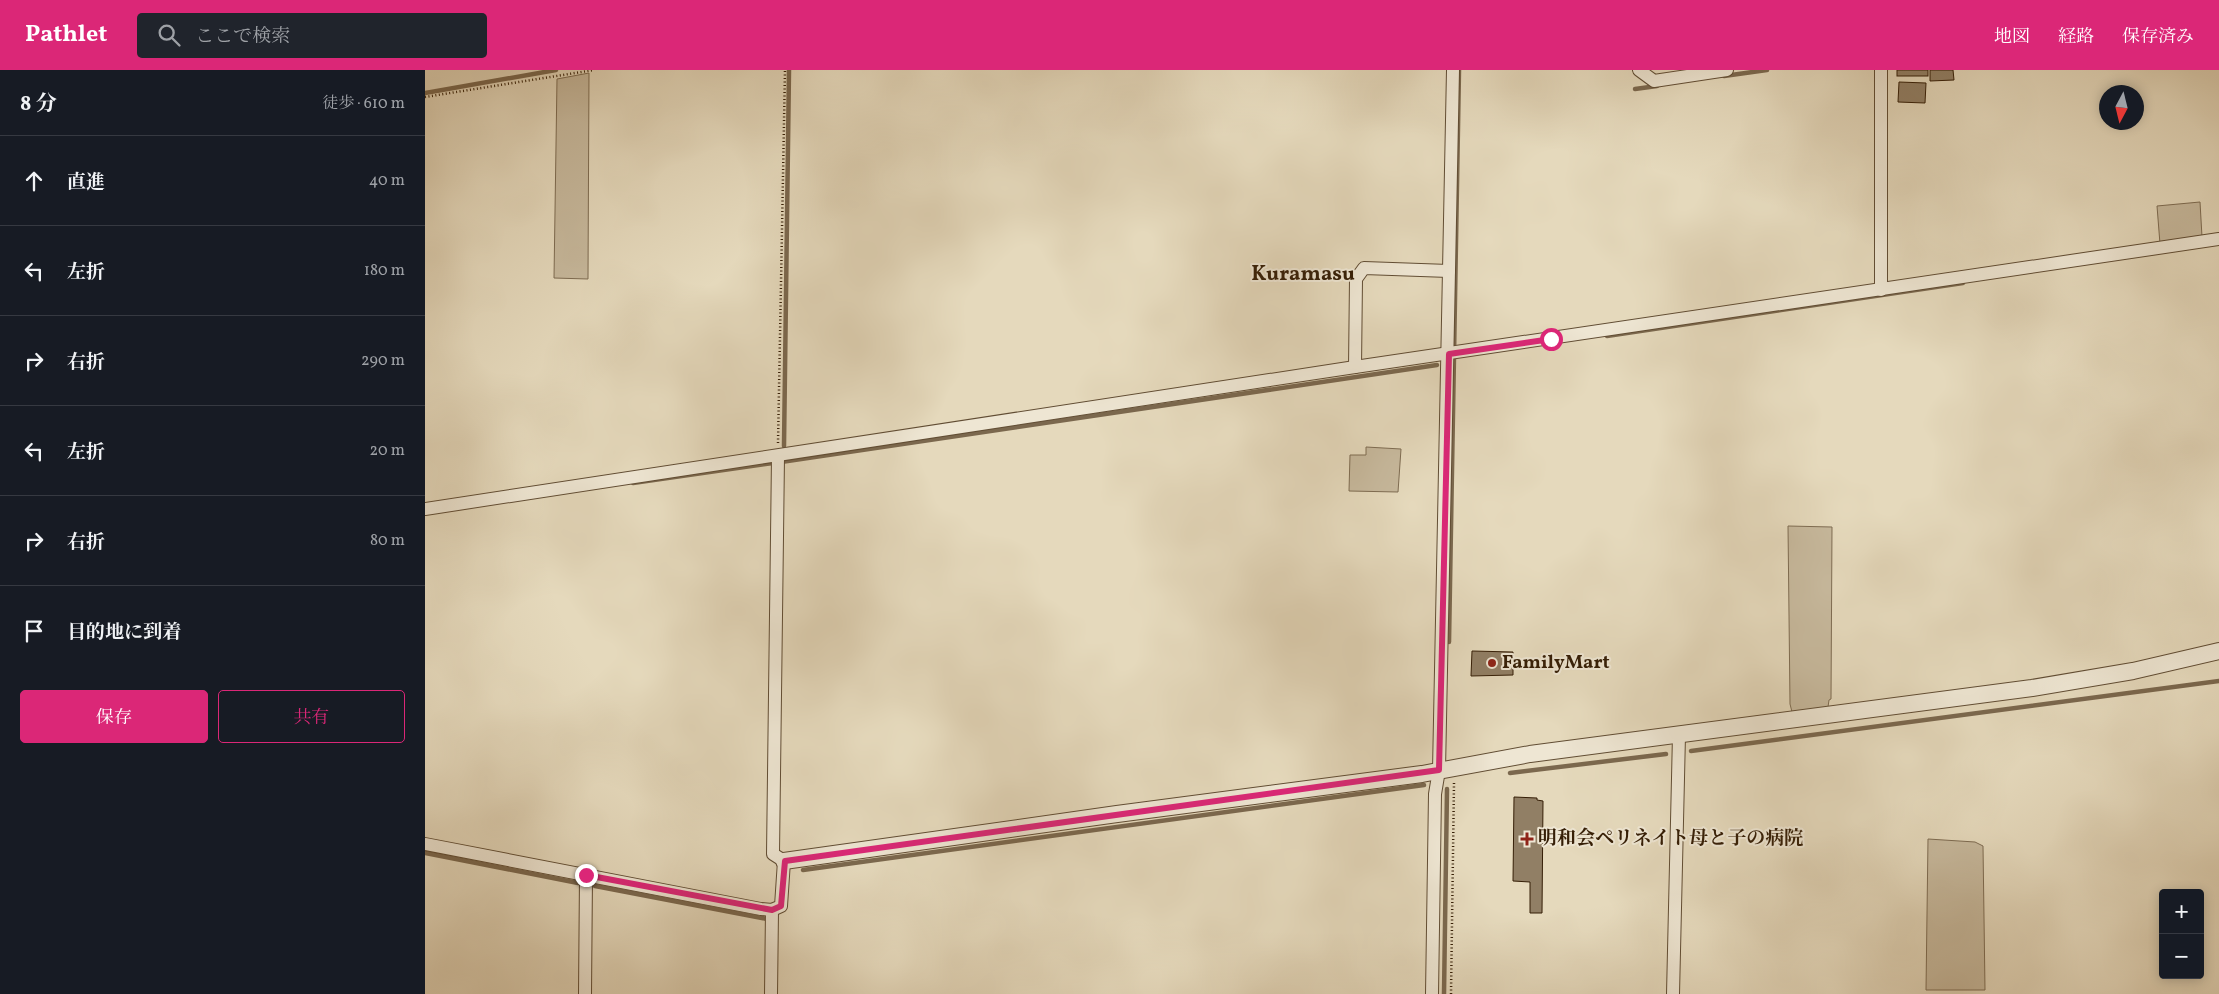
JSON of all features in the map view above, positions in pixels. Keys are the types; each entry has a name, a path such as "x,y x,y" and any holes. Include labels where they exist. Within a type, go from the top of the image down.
{"street":[{"path":"1432,994 1435,794 1447,774 1453,353 1449,271 1453,70"},
{"path":"1639,70 1654,81 1727,70"},
{"path":"1881,70 1881,290"},
{"path":"425,509 2219,239"},
{"path":"1355,368 1356,278 1364,268 1449,271"},
{"path":"777,457 773,854 785,861 1447,774 1530,754 2032,688 2133,671 2219,651"},
{"path":"1673,994 1679,735"},
{"path":"425,844 772,910 781,906 785,861"},
{"path":"585,994 586,875"},
{"path":"771,994 772,910"}],"path":[{"path":"425,97 594,70"},
{"path":"777,457 785,70"},
{"path":"1447,774 1451,994"}],"shaded area":[{"path":"589,73 588,279 554,278 557,79"},
{"path":"2200,202 2202,237 2160,244 2157,206"},
{"path":"1366,447 1401,449 1398,492 1349,491 1350,455 1366,455"},
{"path":"1788,526 1832,527 1831,699 1829,700 1828,707 1792,712 1790,704"},
{"path":"1928,839 1975,842 1983,846 1985,990 1926,990"}],"building":[{"path":"1897,70 1928,70 1928,76 1897,76"},
{"path":"1930,70 1953,70 1954,80 1930,81"},
{"path":"1899,82 1926,83 1925,103 1898,102"},
{"name":"FamilyMart","path":"1472,651 1513,652 1513,675 1471,676"},
{"path":"1514,797 1537,798 1537,800 1543,801 1542,913 1530,913 1530,882 1513,881"}],"waterway":[{"path":"425,93 556,70"},
{"path":"784,446 789,70"},
{"path":"1449,642 1459,70"},
{"path":"1724,76 1767,70"},
{"path":"1635,89 1657,86"},
{"path":"1607,336 1963,283"},
{"path":"781,462 1437,365"},
{"path":"633,483 773,463"},
{"path":"1691,751 2219,681"},
{"path":"1510,773 1666,754"},
{"path":"803,870 1424,785"},
{"path":"1444,994 1447,789"},
{"path":"425,853 578,883"},
{"path":"595,886 767,919"}],"place":[{"name":"FamilyMart","path":"1492,663"},
{"name":"明和会ペリネイト母と子の病院","path":"1527,839"}],"district":[{"name":"Kuramasu","path":"1303,274"}],"route":[{"path":"586,875 772,910 781,906 785,861 1117,814 1422,774 1439,770 1449,354 1551,339"}]}
